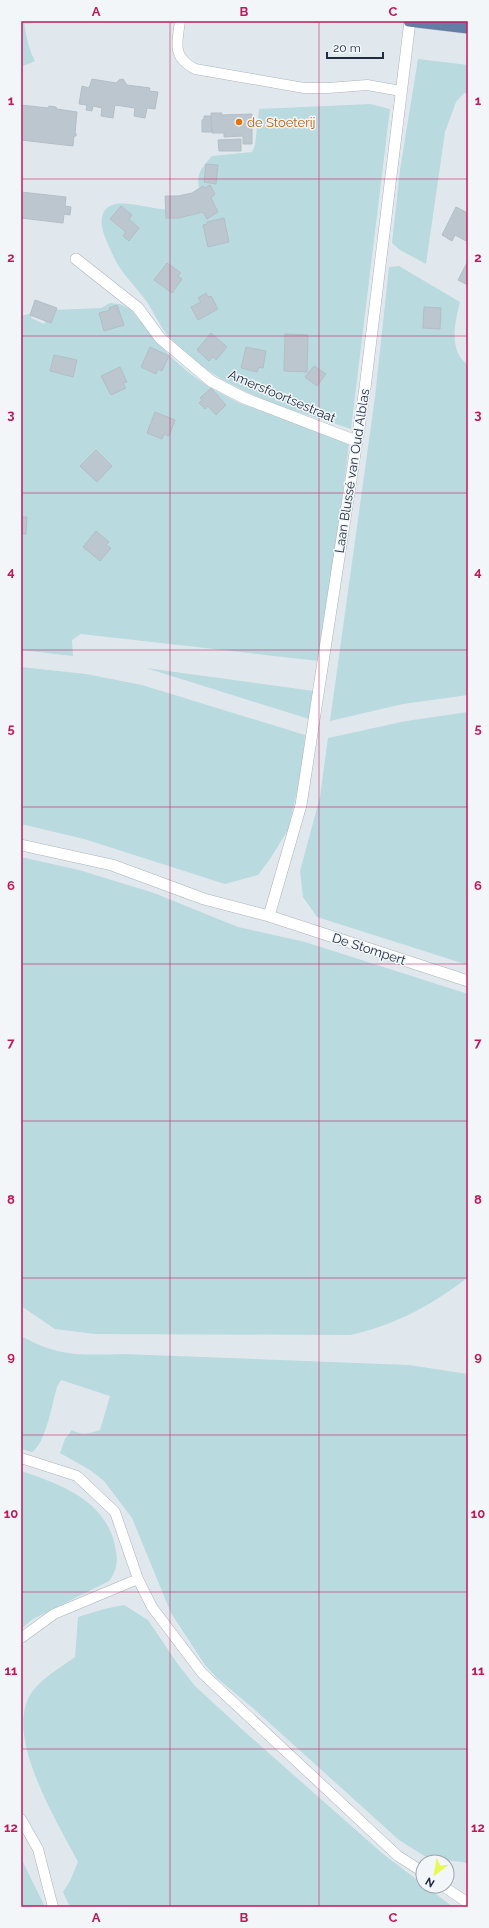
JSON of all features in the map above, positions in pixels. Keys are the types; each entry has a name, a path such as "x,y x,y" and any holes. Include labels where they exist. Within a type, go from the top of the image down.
{"main road":[{"path":"409,21 468,28"}],"street":[{"name":"Laan Blussé van Oud Alblas","path":"269,916 300,805 365,388 409,21"},
{"name":"Amersfoortsestraat","path":"76,259 138,308 160,338 212,381 244,398 356,441"},
{"name":"De Stompert","path":"21,845 112,865 204,899 269,916 468,981"}],"lane":[{"path":"180,21 177,51 180,58 187,65 195,69 304,88 367,85 401,91"},
{"path":"21,1458 77,1476 115,1512 138,1579 152,1607 202,1673 398,1856 415,1867"},
{"path":"21,1638 54,1614 138,1579"},
{"path":"21,1819 38,1849 53,1907"},
{"path":"455,1894 468,1903"}],"shaded area":[{"path":"21,21 24,21 29,46 35,61 21,67"},
{"path":"418,59 468,65 468,94 464,93 456,102 445,132 426,264 400,250 392,243 400,170"},
{"path":"370,104 390,109 351,429 278,405 254,395 209,371 189,356 166,334 147,302 119,267 105,238 102,220 105,210 118,204 138,205 167,210 182,207 203,198 198,180 203,166 212,156 252,152 255,145 259,109"},
{"path":"399,266 460,302 456,318 455,344 462,359 468,365 468,695 403,704 330,721 375,397 389,267"},
{"path":"110,303 120,304 130,309 171,357 188,372 209,387 239,403 349,443 337,540 319,661 81,634 72,640 73,656 21,650 21,316 33,313 31,318 44,324 51,310 101,308"},
{"path":"21,667 86,674 142,685 305,735 302,770 288,830 258,875 225,884 84,839 21,824"},
{"path":"146,668 314,691 309,719"},
{"path":"468,712 468,965 317,917 303,897 300,871 320,797 328,738 406,721"},
{"path":"21,857 79,870 154,893 238,927 305,942 468,994 468,1277 441,1297 412,1313 382,1326 350,1335 95,1334 55,1329 21,1306"},
{"path":"21,1336 47,1348 70,1353 409,1365 468,1374 468,1863 455,1861 455,1854 421,1854 399,1840 254,1709 217,1678 205,1665 171,1613 132,1518 104,1481 90,1470 60,1453 65,1439 72,1430 76,1432 90,1433 100,1430 110,1396 61,1380 57,1387 45,1432 37,1447 32,1452 21,1449"},
{"path":"21,1471 66,1489 80,1496 92,1506 102,1517 110,1530 115,1546 117,1560 116,1568 109,1581 33,1619 21,1629"},
{"path":"124,1605 148,1620 177,1663 195,1686 383,1854 415,1878 415,1894 436,1894 453,1907 70,1907 63,1892 70,1881 78,1862 37,1781 29,1758 24,1735 24,1715 29,1697 38,1685 75,1657 78,1617"},
{"path":"21,1858 45,1907 21,1907"}],"building":[{"path":"92,79 116,83 123,79 127,85 150,88 149,91 158,92 155,109 147,108 145,118 134,116 135,108 115,105 113,118 101,116 102,108 93,106 92,111 86,110 87,105 79,104 82,86 89,88"},
{"path":"21,105 48,108 49,106 56,107 57,109 77,112 76,136 74,136 73,146 21,140"},
{"path":"211,113 222,113 221,115 252,114 252,144 243,144 243,136 224,137 224,133 212,133"},
{"path":"204,116 211,116 212,132 202,132 202,120 204,119"},
{"path":"241,139 241,151 219,151 218,140"},
{"path":"206,164 218,165 216,184 204,182"},
{"path":"210,185 215,194 211,198 218,212 207,219 203,212 179,218 166,218 165,196 178,196 192,193 203,186 205,188"},
{"path":"21,192 66,197 65,206 71,207 70,215 64,214 63,223 21,218"},
{"path":"121,206 132,215 129,219 139,228 129,241 123,236 126,232 110,219"},
{"path":"456,207 468,213 468,242 455,235 452,241 442,235"},
{"path":"224,218 229,242 208,247 203,225 207,224 207,222"},
{"path":"468,261 468,285 458,280"},
{"path":"167,263 181,273 178,276 182,279 172,293 154,280"},
{"path":"206,293 208,297 211,296 218,309 198,320 191,307 201,302 198,298"},
{"path":"35,300 57,308 51,323 30,315"},
{"path":"117,305 124,325 104,331 99,313 110,310 109,308"},
{"path":"424,307 441,308 440,329 423,328"},
{"path":"211,333 227,347 216,360 213,357 209,361 197,350"},
{"path":"285,334 308,335 307,372 284,371"},
{"path":"150,347 169,356 162,371 158,369 156,374 141,367"},
{"path":"246,347 266,351 263,368 259,367 257,372 241,368"},
{"path":"54,355 77,360 73,377 50,371"},
{"path":"314,366 326,374 317,386 305,377"},
{"path":"120,367 127,382 123,383 126,388 111,395 101,376"},
{"path":"211,388 226,405 216,415 208,406 205,409 199,403 202,400 200,398"},
{"path":"155,412 175,420 169,436 164,434 162,439 147,433"},
{"path":"96,450 112,466 97,482 80,466"},
{"path":"21,517 27,517 26,534 21,534"},
{"path":"96,531 109,542 106,545 111,548 100,561 83,547"}],"place":[{"name":"de Stoeterij","path":"239,122"}]}
